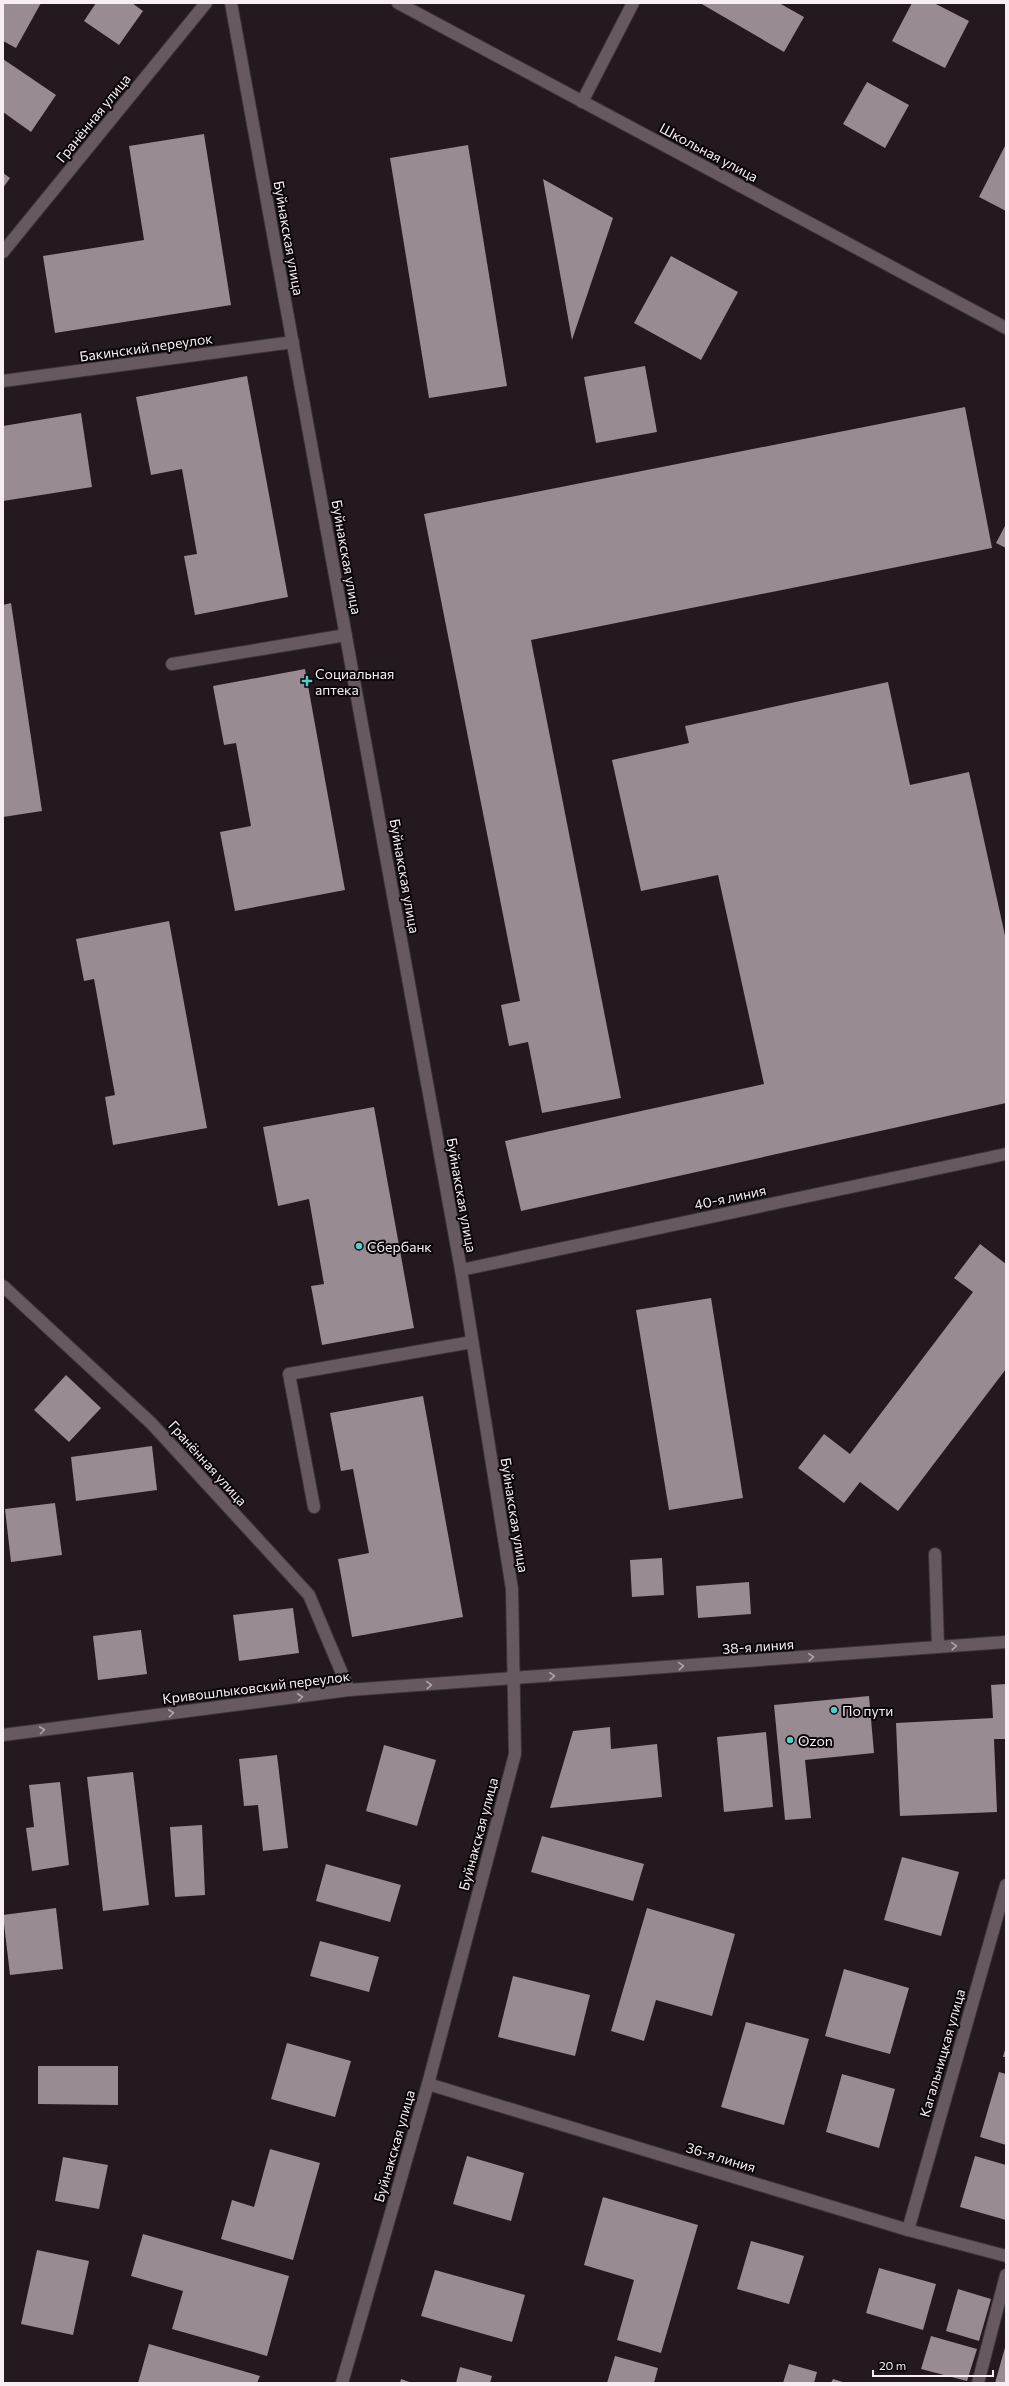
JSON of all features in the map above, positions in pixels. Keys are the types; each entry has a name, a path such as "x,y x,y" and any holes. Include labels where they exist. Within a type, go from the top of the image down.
{"street":[{"name":"Гранённая улица","path":"3,252 206,3"},
{"name":"Буйнакская улица","path":"231,3 461,1270 512,1590 515,1754 428,2084 342,2383"},
{"name":"Школьная улица","path":"398,3 1006,328"},
{"path":"582,102 633,3"},
{"name":"Бакинский переулок","path":"3,381 293,342"},
{"path":"172,664 346,635"},
{"name":"40-я линия","path":"461,1270 1006,1154"},
{"name":"Гранённая улица","path":"3,1286 151,1423 309,1595 349,1690"},
{"path":"314,1507 289,1374 472,1342"},
{"path":"935,1554 938,1647"},
{"name":"38-я линия","path":"513,1679 1006,1642"},
{"name":"Кривошлыковский переулок","path":"3,1734 349,1690 513,1679"},
{"name":"Кагальницкая улица","path":"908,2230 1006,1885"},
{"name":"36-я линия","path":"428,2084 908,2230 1006,2256"},
{"path":"978,2383 1006,2275"}],"building":[{"path":"3,3 41,3 16,48 3,41"},
{"path":"96,3 132,3 143,11 119,45 84,21"},
{"path":"700,3 779,3 804,17 784,52"},
{"path":"912,3 934,3 969,21 945,68 892,41"},
{"path":"3,59 56,95 31,132 3,112"},
{"path":"867,82 909,105 885,148 843,124"},
{"path":"204,134 231,305 55,333 43,256 144,240 129,146"},
{"path":"1006,144 1006,211 979,197"},
{"path":"468,145 507,386 429,398 390,158"},
{"path":"3,173 10,178 3,188"},
{"path":"543,179 613,218 572,340"},
{"path":"671,256 738,292 701,360 634,323"},
{"path":"645,366 657,432 596,443 584,377"},
{"path":"247,376 288,597 195,615 184,556 197,554 182,469 151,475 136,397"},
{"path":"965,407 992,548 531,640 621,1098 542,1113 528,1042 509,1046 501,1005 520,1001 424,514"},
{"path":"81,413 92,487 3,501 3,426"},
{"path":"1006,524 1006,548 996,543"},
{"path":"11,603 42,811 3,817 3,605"},
{"path":"305,669 345,890 235,911 220,832 251,826 236,743 224,745 213,686"},
{"path":"888,682 910,785 969,772 1006,940 1006,1103 521,1211 505,1141 764,1084 718,875 641,891 612,760 689,743 685,726"},
{"path":"169,921 207,1128 113,1145 105,1097 115,1095 94,979 84,981 76,939"},
{"path":"374,1107 414,1328 322,1345 311,1286 324,1284 309,1199 278,1206 263,1127"},
{"path":"980,1244 1006,1264 1006,1369 898,1511 860,1482 844,1503 798,1468 824,1434 850,1454 973,1292 954,1278"},
{"path":"711,1298 743,1498 669,1510 636,1310"},
{"path":"66,1375 101,1408 69,1442 34,1410"},
{"path":"423,1396 463,1617 352,1637 338,1559 369,1553 353,1469 341,1471 330,1413"},
{"path":"152,1446 157,1490 76,1501 71,1457"},
{"path":"55,1503 62,1555 11,1562 5,1509"},
{"path":"662,1558 664,1595 632,1597 630,1560"},
{"path":"749,1582 751,1614 698,1618 696,1586"},
{"path":"293,1608 299,1653 239,1661 233,1615"},
{"path":"141,1630 147,1674 98,1680 93,1636"},
{"path":"1006,1684 1006,1739 994,1739 997,1812 900,1816 896,1723 993,1718 991,1685"},
{"path":"869,1696 874,1753 805,1760 811,1818 785,1820 774,1705"},
{"path":"610,1727 611,1749 657,1744 662,1797 550,1808 573,1731"},
{"path":"766,1732 773,1807 724,1812 717,1737"},
{"path":"384,1745 436,1760 417,1826 366,1811"},
{"path":"277,1755 288,1848 263,1851 258,1805 244,1806 239,1759"},
{"path":"133,1772 149,1905 103,1911 87,1777"},
{"path":"60,1782 69,1865 32,1871 26,1828 34,1827 29,1785"},
{"path":"202,1825 205,1895 175,1897 170,1827"},
{"path":"542,1836 644,1864 633,1901 531,1872"},
{"path":"902,1857 959,1872 941,1936 884,1920"},
{"path":"326,1864 401,1885 390,1922 316,1901"},
{"path":"56,1908 63,1969 10,1975 3,1915"},
{"path":"647,1908 735,1934 712,2016 656,2000 644,2041 611,2031"},
{"path":"320,1941 379,1957 369,1992 310,1976"},
{"path":"844,1969 909,1988 890,2054 825,2036"},
{"path":"513,1976 590,1995 575,2056 498,2037"},
{"path":"746,2022 809,2039 784,2125 721,2107"},
{"path":"287,2043 351,2061 335,2117 271,2099"},
{"path":"1006,2046 1006,2057 1003,2057"},
{"path":"38,2066 118,2066 118,2105 38,2104"},
{"path":"999,2072 1006,2074 1006,2145 980,2137"},
{"path":"842,2074 895,2089 879,2148 826,2132"},
{"path":"270,2149 320,2163 293,2260 221,2239 232,2200 254,2207"},
{"path":"467,2156 524,2173 511,2221 453,2204"},
{"path":"975,2156 1006,2165 1006,2220 960,2207"},
{"path":"63,2157 108,2165 99,2209 55,2201"},
{"path":"603,2197 698,2225 661,2353 617,2340 634,2280 584,2265"},
{"path":"143,2234 289,2276 267,2356 172,2329 183,2291 131,2276"},
{"path":"751,2241 804,2256 789,2304 737,2289"},
{"path":"37,2250 89,2261 73,2335 21,2324"},
{"path":"879,2268 936,2284 923,2330 866,2313"},
{"path":"435,2270 525,2295 512,2342 421,2316"},
{"path":"958,2289 991,2299 979,2341 946,2331"},
{"path":"931,2336 977,2349 967,2381 921,2369"},
{"path":"149,2344 260,2376 257,2383 138,2383"},
{"path":"1006,2344 1006,2383 995,2383"},
{"path":"615,2356 658,2368 654,2383 607,2383"},
{"path":"789,2364 817,2372 814,2383 783,2383"},
{"path":"460,2367 492,2376 490,2383 456,2383"},
{"path":"401,2379 412,2383 400,2383"},
{"path":"833,2379 846,2383 831,2383"}],"place":[{"name":"Социальная аптека","path":"307,681"},
{"name":"Сбербанк","path":"359,1246"},
{"name":"По пути","path":"834,1710"},
{"name":"Ozon","path":"790,1740"}]}
